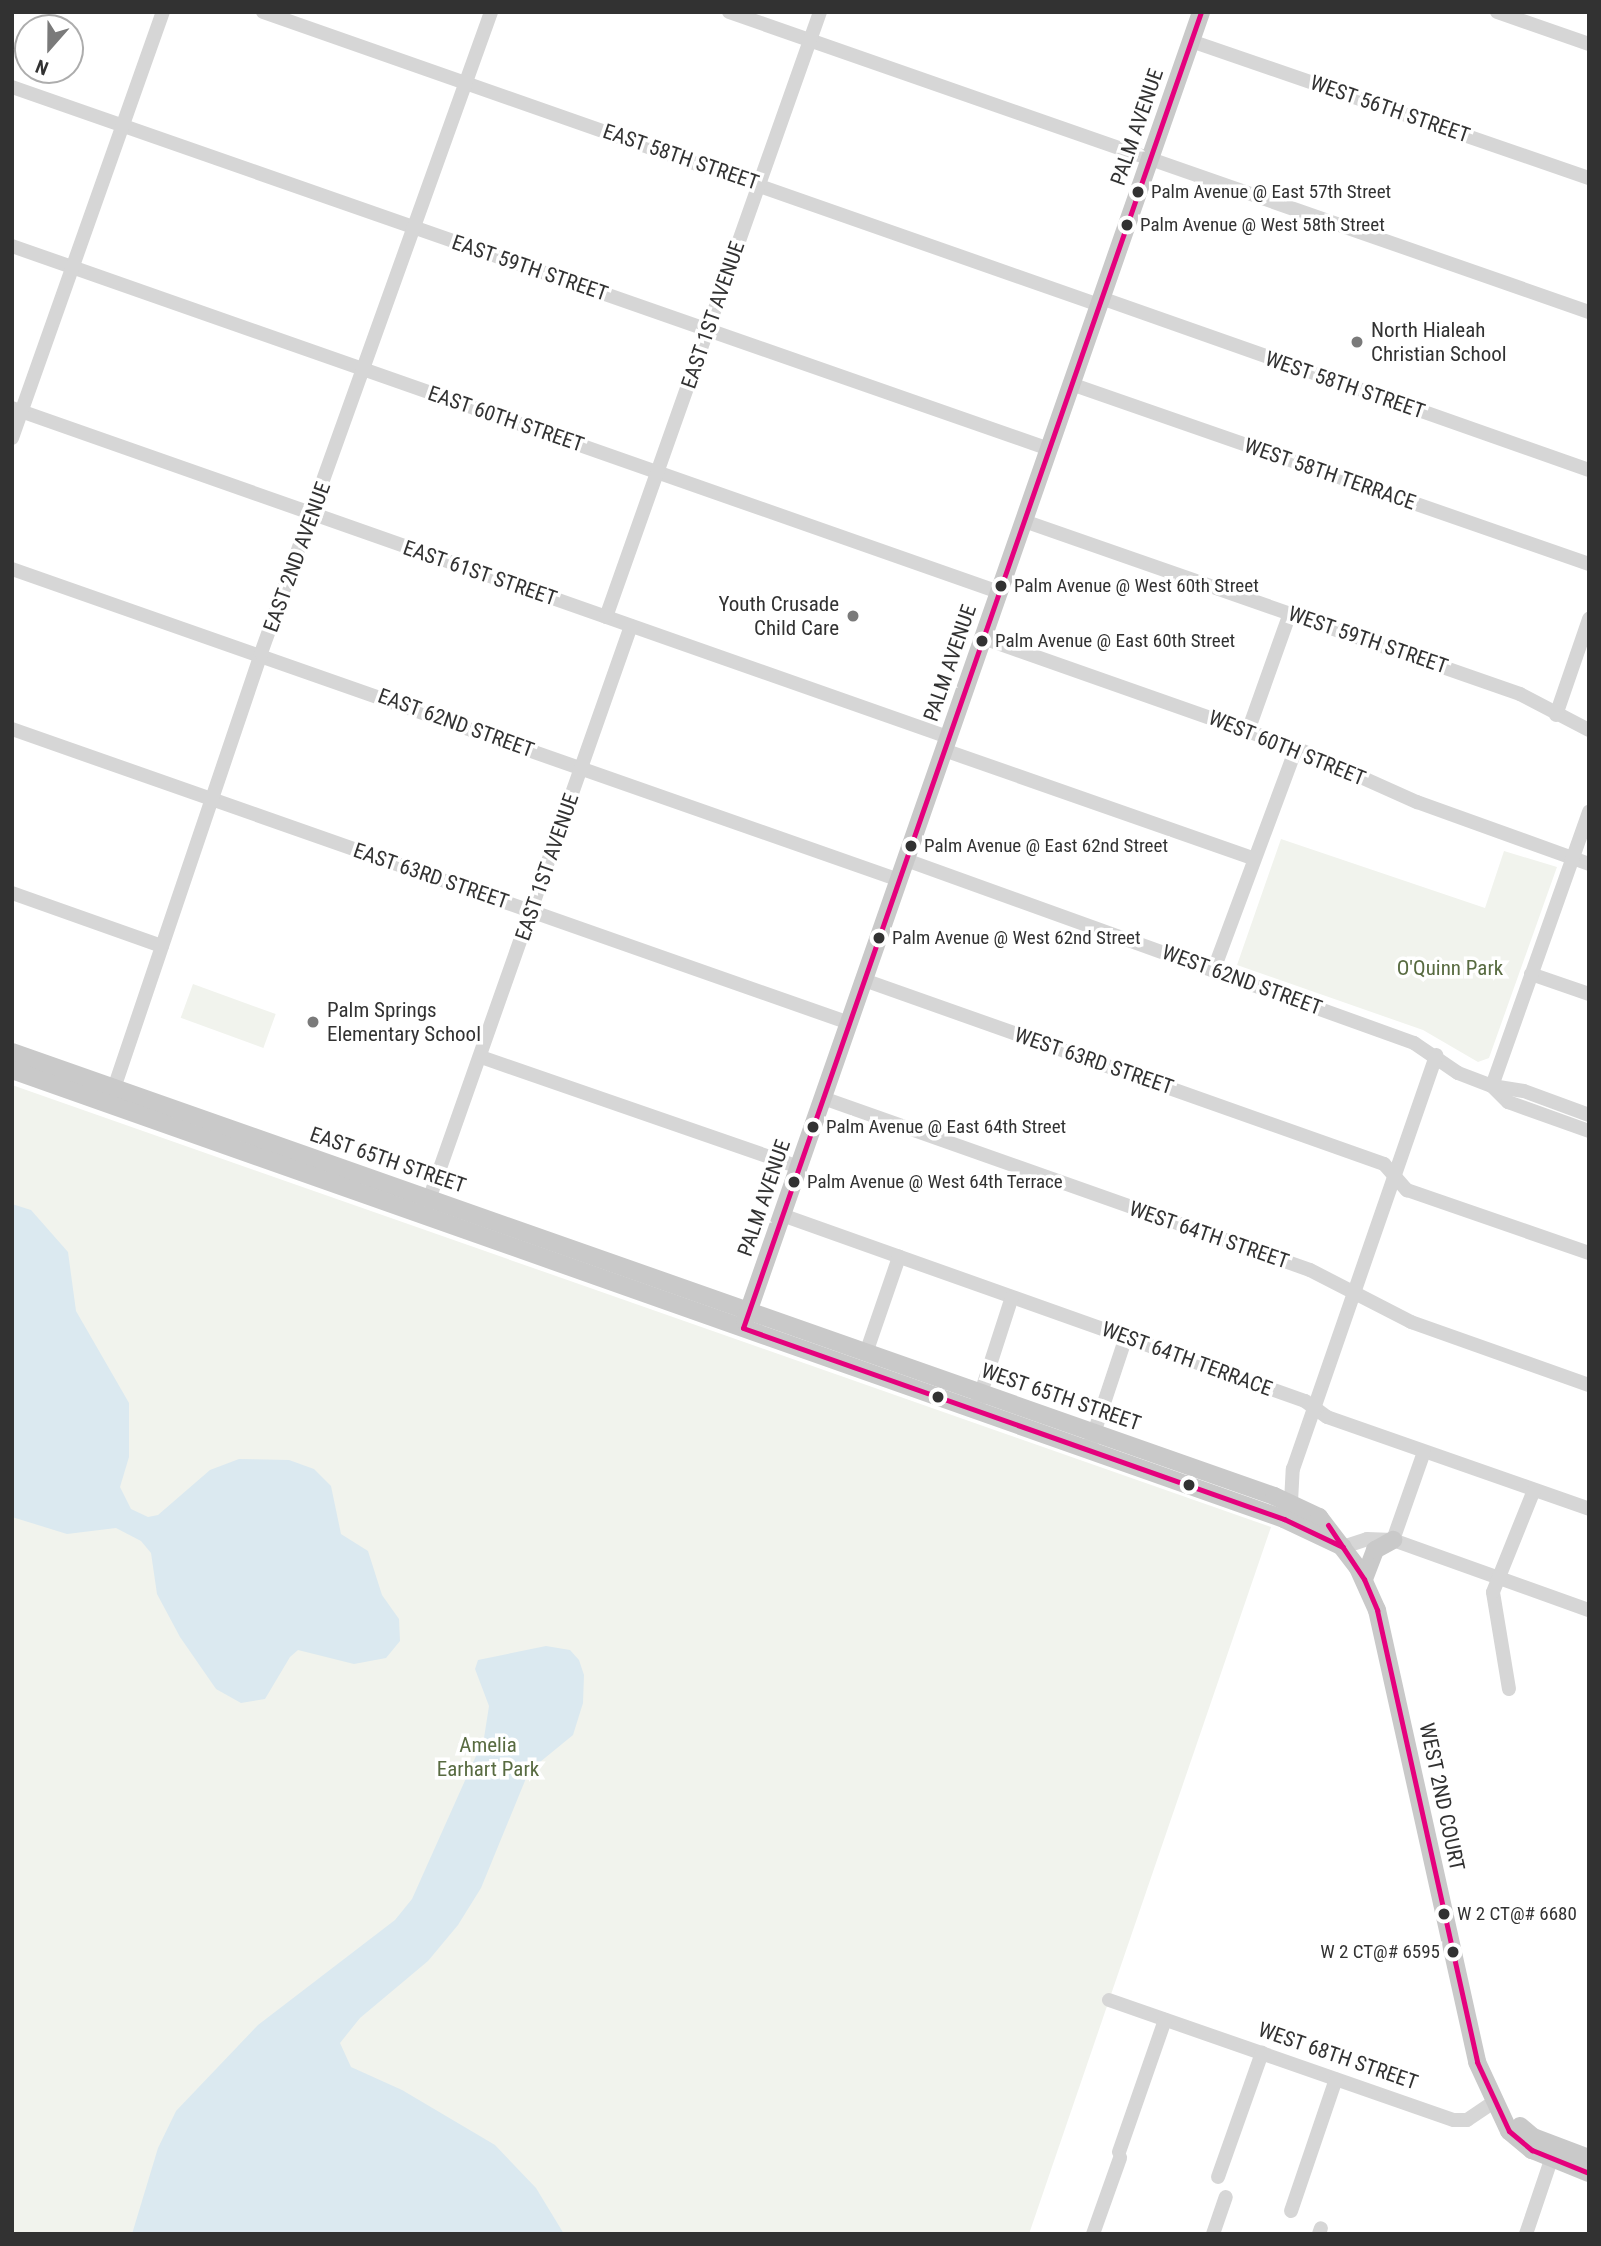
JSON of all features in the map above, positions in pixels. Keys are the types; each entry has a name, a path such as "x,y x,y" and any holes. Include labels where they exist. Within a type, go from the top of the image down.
{"main road":[{"name":"PALM AVENUE","path":"746,1320 1200,12"},
{"name":"EAST 65TH STREET","path":"12,1052 111,1096"},
{"name":"EAST 65TH STREET","path":"12,1070 111,1096 429,1205 746,1320"},
{"name":"WEST 65TH STREET","path":"746,1320 866,1353 978,1401"},
{"name":"WEST 65TH STREET","path":"746,1320 1091,1442 1284,1518 1343,1547"},
{"name":"WEST 65TH STREET","path":"1091,1442 1282,1499 1326,1523 1343,1547"},
{"path":"1364,1579 1374,1550 1393,1540"},
{"name":"WEST 2ND COURT","path":"1343,1547 1364,1579 1377,1611 1477,2062 1494,2102"},
{"path":"1494,2102 1533,2137 1589,2158"},
{"path":"1494,2102 1509,2131 1551,2160 1589,2173"}],"street":[{"path":"12,438 17,410 73,266 163,12"},
{"name":"EAST 58TH STREET","path":"262,12 1100,302"},
{"name":"EAST 2ND AVENUE","path":"111,1096 261,653 314,515 491,12"},
{"path":"729,12 1589,312"},
{"name":"EAST 1ST AVENUE","path":"606,617 660,471 820,12"},
{"path":"1505,14 1589,44"},
{"name":"WEST 56TH STREET","path":"1191,41 1589,178"},
{"name":"EAST 59TH STREET","path":"12,87 1049,449"},
{"name":"EAST 60TH STREET","path":"12,246 999,592"},
{"name":"WEST 58TH STREET","path":"1100,302 1589,470"},
{"name":"WEST 58TH TERRACE","path":"1072,384 1589,564"},
{"name":"EAST 61ST STREET","path":"17,410 631,626 1254,858"},
{"name":"WEST 59TH STREET","path":"1024,520 1520,694 1589,730"},
{"name":"EAST 62ND STREET","path":"12,569 261,653 899,880"},
{"path":"1248,731 1290,612"},
{"path":"1556,715 1589,618"},
{"name":"EAST 1ST AVENUE","path":"429,1205 631,626"},
{"name":"WEST 60TH STREET","path":"983,638 1296,748 1417,802 1589,864"},
{"name":"EAST 63RD STREET","path":"12,729 849,1023"},
{"path":"1214,969 1296,748"},
{"path":"1492,1086 1589,812"},
{"name":"WEST 62ND STREET","path":"906,860 1214,969 1436,1055 1458,1073 1492,1086 1524,1091 1589,1115"},
{"path":"12,893 162,946"},
{"path":"1531,974 1589,994"},
{"name":"WEST 63RD STREET","path":"864,980 1384,1164 1394,1175"},
{"path":"1282,1499 1436,1055"},
{"path":"481,1056 799,1167"},
{"name":"WEST 62ND STREET","path":"1492,1086 1508,1102 1589,1131"},
{"name":"WEST 64TH STREET","path":"823,1098 1310,1270 1339,1282 1352,1295 1411,1322 1589,1385"},
{"path":"1394,1175 1407,1190 1589,1253"},
{"name":"WEST 64TH TERRACE","path":"782,1216 1305,1401 1315,1409 1424,1452 1589,1509"},
{"path":"866,1353 899,1257"},
{"path":"978,1401 1012,1297"},
{"path":"1091,1442 1126,1337"},
{"path":"1393,1540 1424,1452"},
{"path":"1509,1689 1493,1603 1534,1490"},
{"path":"1343,1547 1367,1539 1393,1540 1589,1610"},
{"name":"WEST 68TH STREET","path":"1109,2000 1454,2120 1467,2120 1494,2102"},
{"path":"1093,2234 1164,2020"},
{"path":"1218,2177 1262,2053"},
{"path":"1291,2211 1336,2080"},
{"path":"1526,2234 1551,2160"},
{"path":"1213,2234 1226,2197"}],"green space":[{"name":"O'Quinn Park","path":"1281,839 1485,908 1504,851 1557,867 1489,1058 1478,1062 1423,1030 1237,965"},
{"path":"193,984 276,1014 263,1048 181,1018"},
{"name":"Amelia Earhart Park","path":"12,1085 1271,1527 1029,2234 12,2234"}],"shaded area":[{"path":"12,1204 31,1210 68,1252 76,1311 129,1403 129,1457 120,1487 131,1509 148,1517 158,1515 210,1470 239,1459 289,1460 314,1469 331,1486 341,1534 368,1551 382,1595 399,1619 400,1641 386,1658 354,1664 298,1650 290,1657 265,1699 241,1703 216,1689 180,1637 157,1594 151,1553 141,1541 116,1528 67,1534 12,1517"},
{"path":"546,1646 570,1650 579,1660 584,1675 583,1703 573,1735 529,1771 481,1888 458,1925 428,1961 360,2018 340,2043 351,2067 402,2090 495,2145 536,2188 564,2234 132,2234 158,2148 176,2111 258,2025 395,1920 412,1899 484,1738 489,1706 475,1669 478,1660"}],"transit line":[{"path":"1201,12 743,1328 1284,1519 1343,1547"},
{"path":"1328,1525 1364,1579 1377,1610 1477,2062 1509,2131 1532,2150 1589,2173"}],"place":[{"name":"Palm Avenue @ East 57th Street","path":"1138,192"},
{"name":"Palm Avenue @ West 58th Street","path":"1127,225"},
{"name":"North Hialeah Christian School","path":"1357,342"},
{"name":"Palm Avenue @ West 60th Street","path":"1001,586"},
{"name":"Youth Crusade Child Care","path":"853,616"},
{"name":"Palm Avenue @ East 60th Street","path":"982,641"},
{"name":"Palm Avenue @ East 62nd Street","path":"911,846"},
{"name":"Palm Avenue @ West 62nd Street","path":"879,938"},
{"name":"Palm Springs Elementary School","path":"313,1022"},
{"name":"Palm Avenue @ East 64th Street","path":"813,1127"},
{"name":"Palm Avenue @ West 64th Terrace","path":"794,1182"},
{"name":"W 2 CT@# 6680","path":"1444,1914"},
{"name":"W 2 CT@# 6595","path":"1453,1952"}]}
